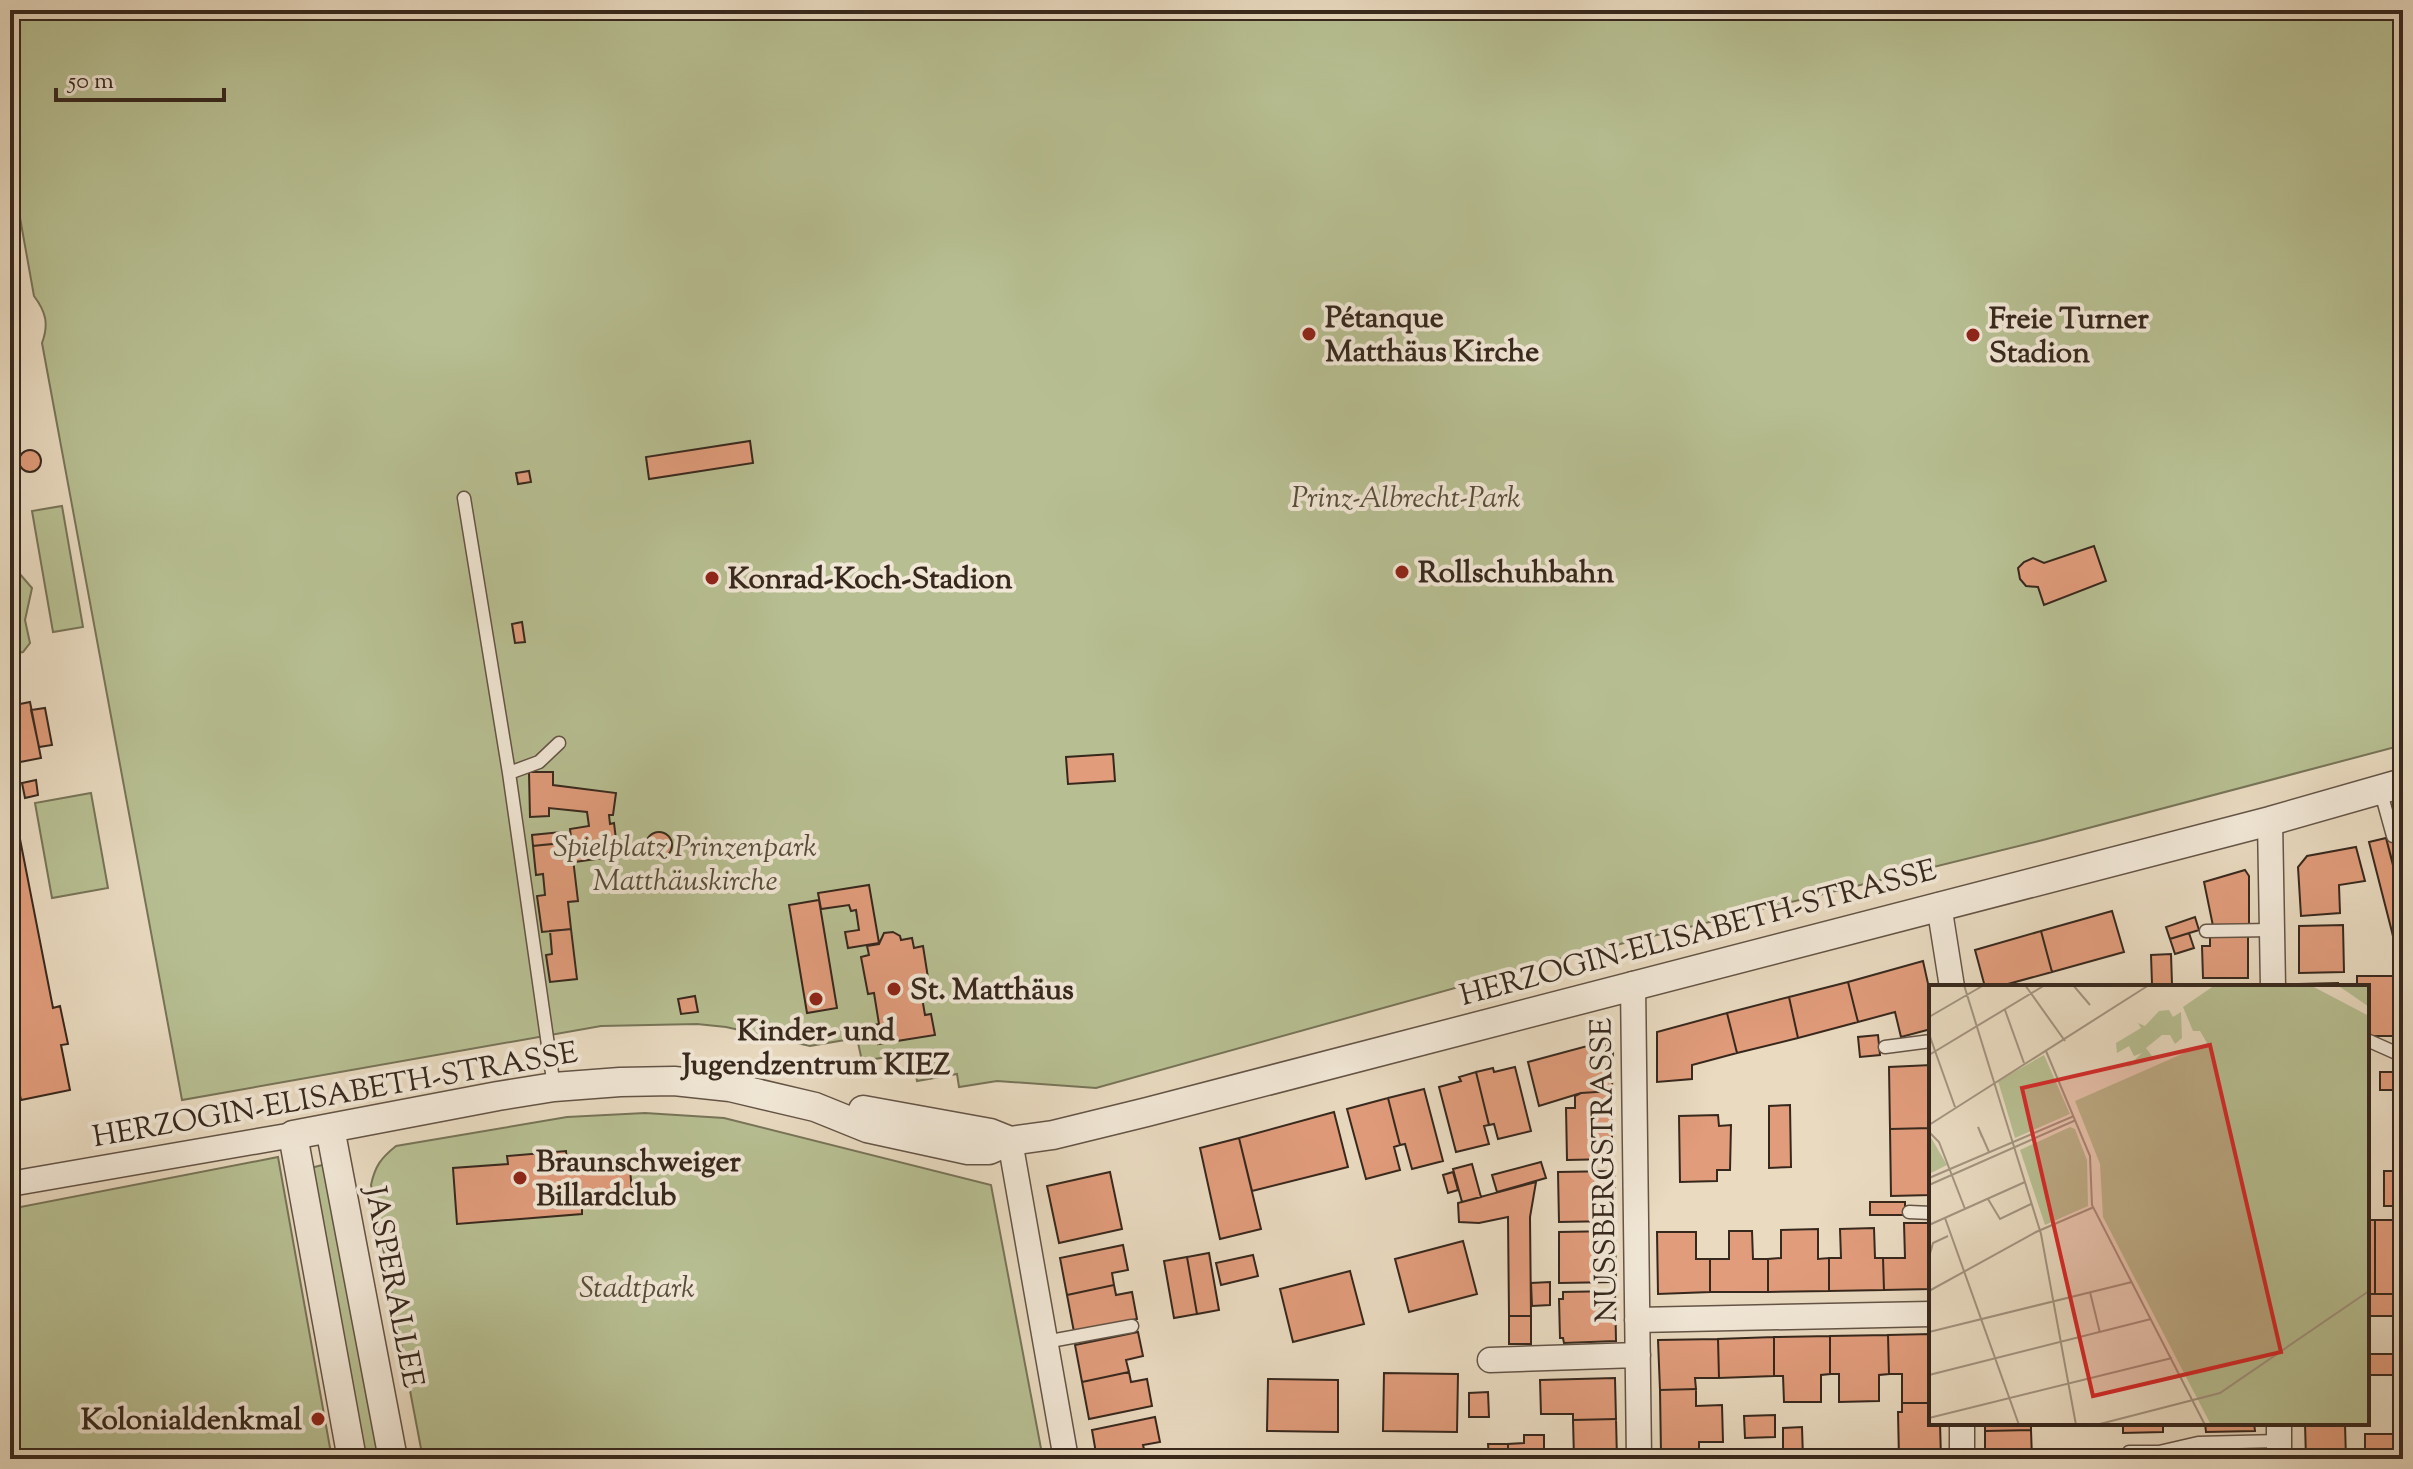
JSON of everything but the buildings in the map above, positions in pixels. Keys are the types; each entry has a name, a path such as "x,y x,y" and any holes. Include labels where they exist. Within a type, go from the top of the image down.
{"street":[{"name":"HERZOGIN-ELISABETH-STRASSE","path":"10,1184 554,1087 620,1082 674,1081 730,1087 815,1107 872,1111 990,1133 1010,1141 1053,1135 2270,821 2392,786"},
{"path":"2270,821 2273,985"},
{"path":"1939,905 1952,985"},
{"name":"NUSSBERGSTRASSE","path":"1633,984 1639,1459"},
{"name":"JASPERALLEE","path":"330,1128 393,1459"},
{"path":"293,1135 352,1459"},
{"path":"1010,1141 1066,1459"},
{"path":"1637,1320 1929,1314"},
{"name":"NUSSBERGSTRASSE","path":"1490,1360 1638,1355"},
{"path":"1962,1425 1962,1459"}],"lane":[{"path":"464,498 509,773 554,1087"},
{"path":"509,773 539,762 559,743"},
{"path":"2392,786 2393,836"},
{"path":"2206,931 2272,930"},
{"path":"1885,1047 1929,1041"},
{"path":"2369,1041 2403,1056"},
{"path":"1909,1212 1929,1213"},
{"path":"1045,1342 1132,1326"},
{"path":"2129,1452 2159,1452 2198,1443 2279,1441"}],"green space":[{"name":"Prinz-Albrecht-Park","path":"10,10 2403,10 2403,745 2043,840 1559,959 1096,1088 997,1081 959,1087 957,1074 917,1081 912,1053 862,1061 857,1038 810,1046 726,1027 697,1024 601,1026 182,1100 42,343 45,318 34,296 10,162"},
{"path":"62,506 83,627 53,632 32,511"},
{"path":"10,549 13,566 32,588 25,620 30,643 23,652 10,654"},
{"path":"91,793 108,888 52,898 35,803"},
{"name":"Stadtpark","path":"645,1113 724,1118 991,1185 1043,1459 423,1459 371,1185 379,1163 396,1146 567,1117"},
{"path":"278,1157 332,1459 10,1459 10,1209"},
{"path":"326,1164 381,1459 362,1459 307,1169"}],"place":[{"name":"Pétanque Matthäus Kirche","path":"1309,334"},
{"name":"Freie Turner Stadion","path":"1973,335"},
{"name":"Rollschuhbahn","path":"1402,572"},
{"name":"Konrad-Koch-Stadion","path":"712,578"},
{"name":"St. Matthäus","path":"894,989"},
{"name":"Kinder- und Jugendzentrum KIEZ","path":"816,999"},
{"name":"Braunschweiger Billardclub","path":"520,1178"},
{"name":"Kolonialdenkmal","path":"318,1419"}],"park label":[{"name":"Spielplatz Prinzenpark Matthäuskirche","path":"685,863"}]}
